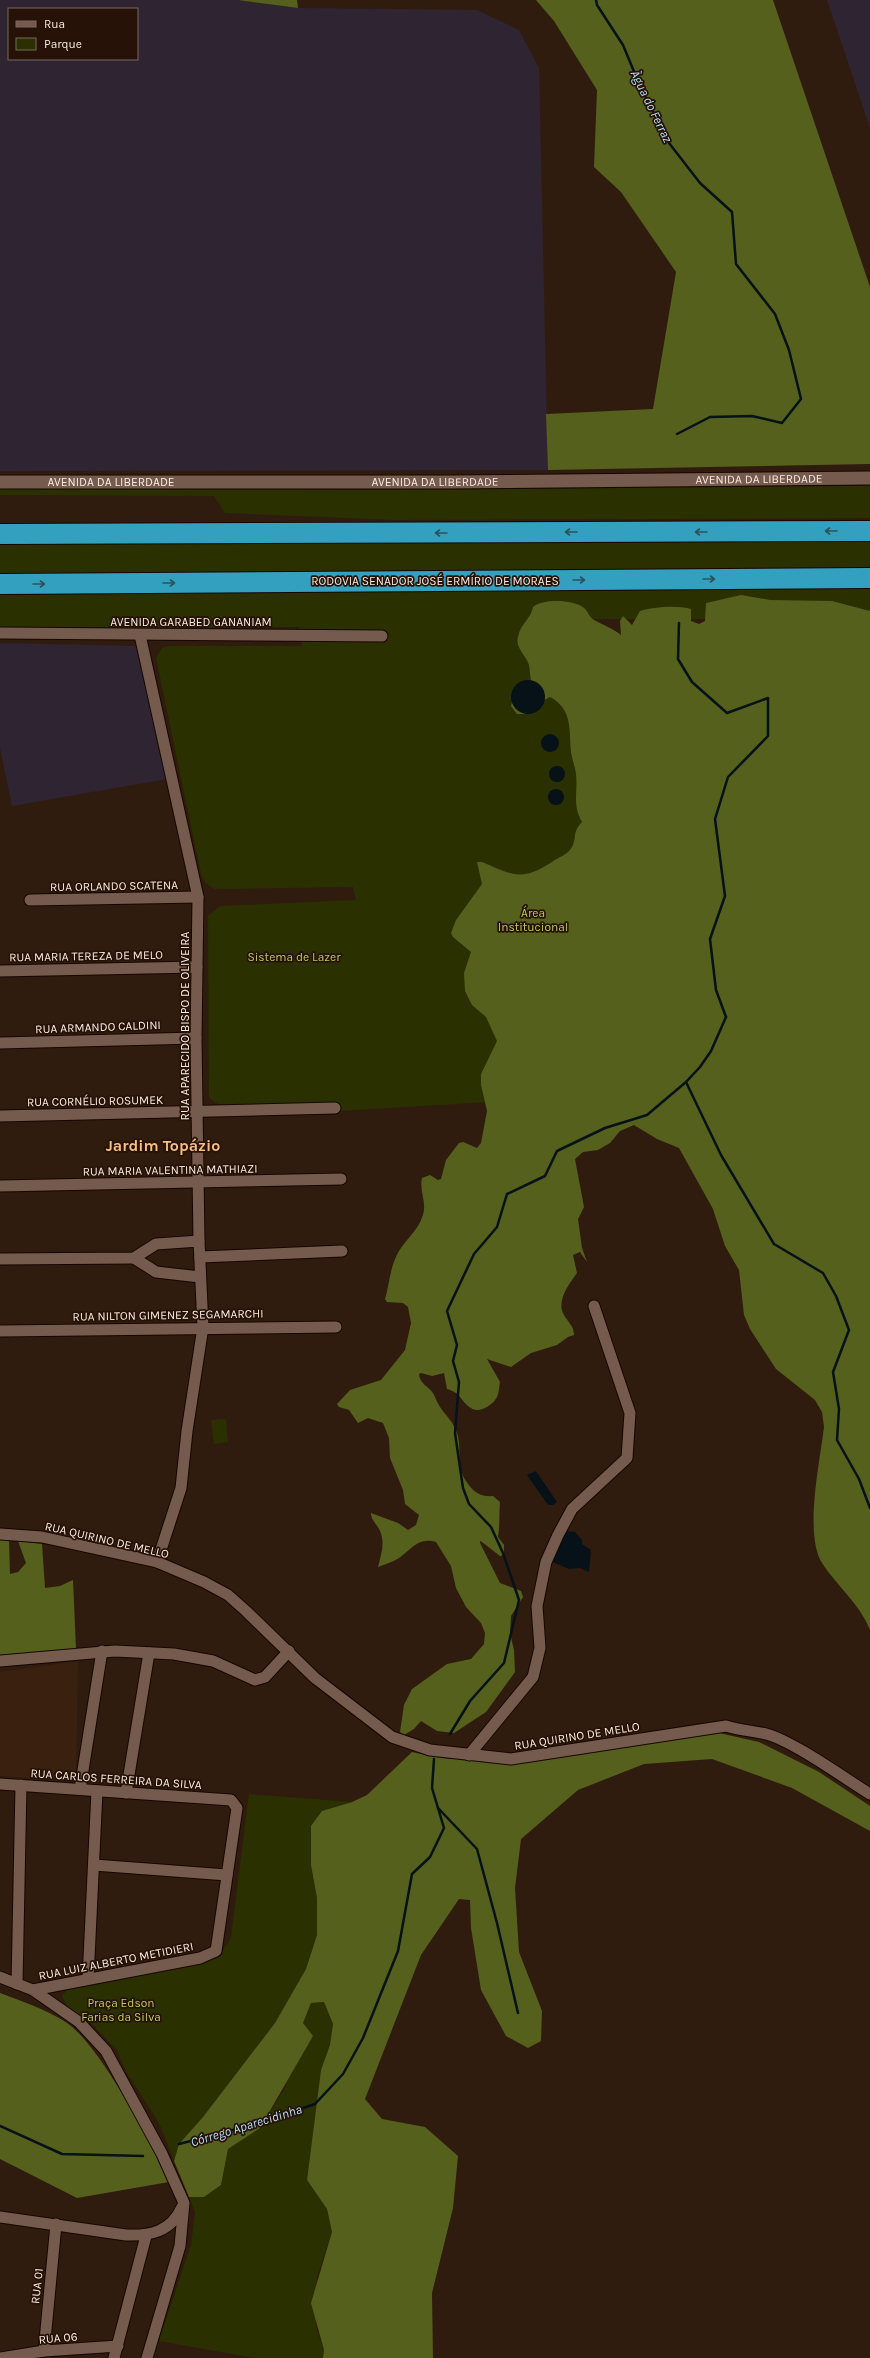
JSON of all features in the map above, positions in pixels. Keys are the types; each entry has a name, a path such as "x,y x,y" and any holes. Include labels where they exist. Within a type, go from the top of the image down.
{"highway":[{"path":"0,534 870,531"},
{"name":"RODOVIA SENADOR JOSÉ ERMÍRIO DE MORAES","path":"0,584 870,578"}],"street":[{"name":"AVENIDA DA LIBERDADE","path":"0,482 448,482 870,478"},
{"name":"AVENIDA GARABED GANANIAM","path":"0,633 382,636"},
{"name":"RUA APARECIDO BISPO DE OLIVEIRA","path":"140,635 198,897 196,1038 199,1241 203,1327 187,1431 181,1488 157,1562"},
{"name":"RUA ORLANDO SCATENA","path":"30,900 198,897"},
{"name":"RUA MARIA TEREZA DE MELO","path":"0,971 197,967"},
{"name":"RUA ARMANDO CALDINI","path":"0,1043 196,1038"},
{"name":"RUA CORNÉLIO ROSUMEK","path":"0,1116 335,1108"},
{"name":"RUA MARIA VALENTINA MATHIAZI","path":"0,1186 340,1179"},
{"path":"0,1259 134,1258 156,1244 199,1241"},
{"path":"200,1257 342,1251"},
{"path":"134,1258 156,1272 200,1277"},
{"path":"469,1755 533,1677 540,1648 537,1606 546,1562 558,1535 572,1509 627,1458 630,1414 594,1306"},
{"name":"RUA NILTON GIMENEZ SEGAMARCHI","path":"0,1331 203,1327 336,1327"},
{"name":"RUA QUIRINO DE MELLO","path":"0,1534 42,1537 157,1562 204,1582 228,1595 289,1651 315,1678 392,1737 430,1750 511,1759 726,1726 744,1732 766,1734 790,1744 870,1794"},
{"path":"0,1661 124,1650 174,1654 213,1662 254,1680 265,1677 289,1651"},
{"path":"80,1789 102,1651"},
{"path":"126,1793 149,1653"},
{"name":"RUA CARLOS FERREIRA DA SILVA","path":"0,1784 231,1800"},
{"path":"17,1984 21,1785"},
{"path":"88,1979 97,1791"},
{"name":"RUA LUIZ ALBERTO METIDIERI","path":"33,1990 200,1958 216,1951 238,1808 231,1800"},
{"path":"94,1865 227,1875"},
{"path":"0,1977 33,1990 79,2022 106,2051 162,2154 184,2203 180,2246 146,2358"},
{"path":"0,2217 126,2235 146,2236 171,2223 184,2203"},
{"name":"RUA 01","path":"44,2351 56,2224"},
{"path":"114,2358 146,2236"},
{"name":"RUA 06","path":"0,2358 44,2351 118,2346"}],"shaded area":[{"path":"0,0 238,0 298,8 477,10 519,30 539,68 548,470 0,471"},
{"path":"827,0 870,0 870,128"},
{"path":"0,643 138,646 167,779 12,806 0,748"},
{"path":"525,680 531,680 535,681 542,687 545,697 544,704 538,711 531,714 525,714 521,713 514,707 511,700 511,694 512,690 518,683"},
{"path":"546,734 554,734 559,739 557,750 554,752 546,752 541,747 541,739"},
{"path":"554,766 560,766 565,771 563,780 560,782 554,782 549,777 549,771"},
{"path":"553,789 559,789 564,794 562,803 559,805 553,805 548,800 548,794"},
{"path":"536,1471 557,1502 553,1505 548,1505 527,1475"},
{"path":"565,1531 575,1532 582,1540 582,1544 591,1550 589,1572 580,1568 569,1569 553,1562"},
{"path":"78,1661 76,1769 71,1776 63,1780 0,1776 0,1672"}],"green space":[{"path":"238,0 297,0 298,8"},
{"path":"536,0 773,0 870,287 870,464 548,470 546,414 653,409 676,272 621,192 594,167 597,90 554,21"},
{"path":"870,486 870,518 396,520 225,513 214,496 0,495 0,488 370,490"},
{"path":"870,536 870,570 0,576 0,540"},
{"name":"Área Institucional","path":"870,587 870,619 586,619 672,1091 340,1111 340,1103 233,1107 220,1105 209,1097 208,916 220,906 356,900 353,887 214,889 206,883 201,874 156,658 162,648 168,646 302,646 299,627 0,628 0,592"},
{"path":"741,595 770,600 832,601 870,611 870,1630 854,1603 822,1563 817,1550 814,1534 814,1516 817,1477 824,1427 822,1412 815,1400 776,1369 750,1329 744,1315 739,1270 725,1246 713,1209 679,1148 657,1139 634,1125 620,1131 610,1143 598,1150 583,1152 575,1159 584,1207 578,1219 582,1248 587,1262 580,1252 573,1255 577,1273 565,1292 562,1303 563,1313 572,1326 574,1335 568,1337 557,1345 531,1353 511,1367 487,1359 500,1382 497,1397 486,1408 474,1410 456,1393 447,1389 444,1373 432,1376 421,1373 419,1374 424,1385 433,1393 457,1433 461,1469 466,1481 477,1493 484,1496 493,1496 500,1502 498,1537 504,1545 504,1555 500,1556 480,1541 480,1543 500,1583 521,1591 523,1597 511,1616 510,1633 514,1650 515,1672 486,1712 454,1733 437,1731 421,1721 414,1729 404,1735 400,1732 404,1705 412,1689 447,1664 471,1659 484,1644 485,1633 481,1623 466,1607 456,1588 451,1566 436,1542 420,1542 404,1555 392,1562 378,1567 383,1543 379,1529 372,1518 371,1513 398,1523 408,1530 416,1525 419,1515 405,1504 403,1490 390,1458 389,1438 383,1423 368,1418 358,1423 349,1410 339,1407 337,1404 350,1390 381,1380 405,1350 411,1323 408,1307 403,1303 387,1302 385,1299 392,1267 396,1257 402,1246 418,1227 423,1215 424,1206 421,1187 422,1178 430,1175 438,1180 441,1179 446,1160 459,1143 463,1142 477,1148 481,1143 487,1111 481,1085 481,1074 497,1041 486,1017 472,1005 465,991 464,973 471,952 453,937 451,933 456,920 482,884 477,862 482,862 510,873 524,874 532,872 568,852 574,843 575,833 582,822 576,804 576,774 571,752 570,729 563,708 550,697 545,699 529,713 517,714 511,706 514,694 531,681 528,661 519,648 517,641 519,632 530,615 533,607 538,604 551,601 579,605 585,609 594,620 611,628 621,635 620,621 623,616 632,625 640,611 651,608 679,607 691,609 691,621 699,624 705,621 706,603"},
{"path":"226,1419 228,1442 214,1444 211,1420"},
{"path":"0,1538 9,1539 10,1574 18,1572 26,1563 18,1541 42,1544 45,1588 60,1586 73,1580 76,1649 0,1655"},
{"path":"719,1733 759,1742 819,1772 870,1806 870,1831 792,1788 712,1759 644,1764 578,1790 521,1839 515,1888 519,1952 542,2011 541,2041 528,2048 506,2036 481,1990 471,1928 470,1900 459,1899 421,1955 365,2099 382,2119 425,2127 458,2156 453,2208 432,2293 433,2358 323,2358 324,2350 311,2303 332,2232 327,2209 307,2180 321,2070 330,2045 333,2024 324,2002 311,2003 303,2023 313,2036 260,2128 228,2149 221,2185 204,2197 189,2197 174,2161 179,2144 203,2117 275,2023 306,1969 317,1935 317,1898 311,1865 311,1826 322,1811 352,1802 367,1795 412,1752 442,1758 515,1763"},
{"name":"Praça Edson Farias da Silva","path":"249,1794 352,1802 323,1811 311,1865 317,1898 317,1935 306,1969 275,2023 203,2117 179,2144 174,2161 159,2123 127,2073 116,2049 90,2022 67,2006 62,1996 68,1989 199,1963 220,1955 231,1938"},
{"path":"0,1993 49,2013 64,2021 78,2032 108,2071 123,2095 150,2143 169,2182 77,2198 0,2159"},
{"path":"324,2002 333,2024 331,2045 321,2070 307,2180 327,2209 332,2232 317,2277 316,2327 324,2350 323,2358 254,2358 159,2341 191,2245 195,2212 189,2197 204,2197 221,2185 228,2149 260,2128 285,2088 303,2023 311,2003"}],"waterway":[{"name":"Àgua do Ferraz","path":"596,0 597,5 623,45 640,86 669,143 700,183 732,212 736,264 775,314 789,350 801,399 782,423 752,416 710,417 677,434"},
{"name":"Córrego Aparecidinha","path":"679,623 678,659 692,682 727,713 768,698 768,736 728,777 715,819 725,896 710,939 716,990 726,1017"},
{"name":"Córrego Aparecidinha","path":"450,1734 470,1701 504,1663 519,1600 503,1553 491,1527 469,1504 463,1488 455,1433 459,1382 453,1361 457,1345 447,1311 474,1254 497,1227 507,1194 545,1176 557,1151 605,1128 647,1115 686,1082 700,1067 711,1051 726,1017"},
{"path":"686,1082 721,1155 774,1244 823,1273 836,1296 849,1330 833,1372 839,1409 837,1440 859,1479 870,1508"},
{"name":"Córrego Aparecidinha","path":"179,2144 260,2123 315,2104 343,2074 363,2038 398,1951 412,1874 430,1857 444,1828 432,1788 434,1759"},
{"path":"438,1808 477,1849 497,1923 518,2013"},
{"name":"Córrego Aparecidinha","path":"0,2126 62,2154 143,2156"}],"district":[{"name":"Jardim Topázio","path":"163,1145"}],"park label":[{"name":"Sistema de Lazer","path":"294,957"}]}
